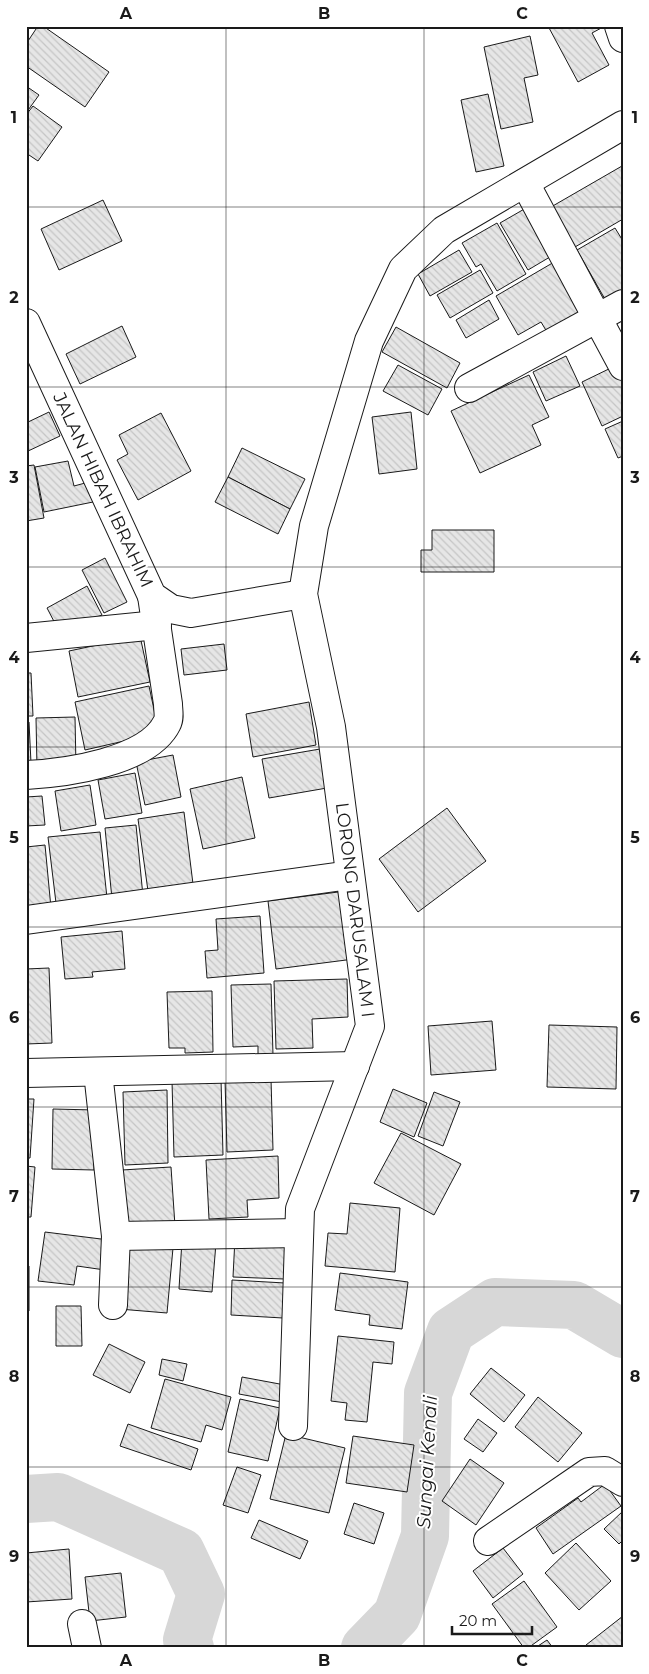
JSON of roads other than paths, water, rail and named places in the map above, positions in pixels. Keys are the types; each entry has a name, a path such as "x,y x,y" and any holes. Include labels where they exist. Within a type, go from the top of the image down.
{"street":[{"path":"618,26 623,38"},
{"path":"303,594 314,526 369,341 403,268 444,230 623,125"},
{"path":"525,183 623,366"},
{"path":"468,388 623,304"},
{"name":"JALAN HIBAH IBRAHIM","path":"26,323 152,596 171,609 191,613 303,594"},
{"name":"LORONG DARUSALAM I","path":"294,1426 300,1209 370,1026 331,727 303,594"},
{"path":"26,775 50,774 108,762 139,749 158,736 168,721 168,704 152,596"},
{"path":"26,638 157,625"},
{"path":"26,920 350,875"},
{"path":"26,1073 355,1066"},
{"path":"98,1072 116,1236 113,1305"},
{"path":"116,1236 299,1233"},
{"path":"488,1542 589,1472 605,1471 623,1482"}],"waterway":[{"name":"Sungai Kenali","path":"365,1648 397,1615 425,1536 428,1393 451,1331 495,1302 574,1305 623,1334"},
{"name":"Sungai Kenali","path":"26,1499 58,1497 181,1552 201,1594 187,1640 190,1648"}]}
